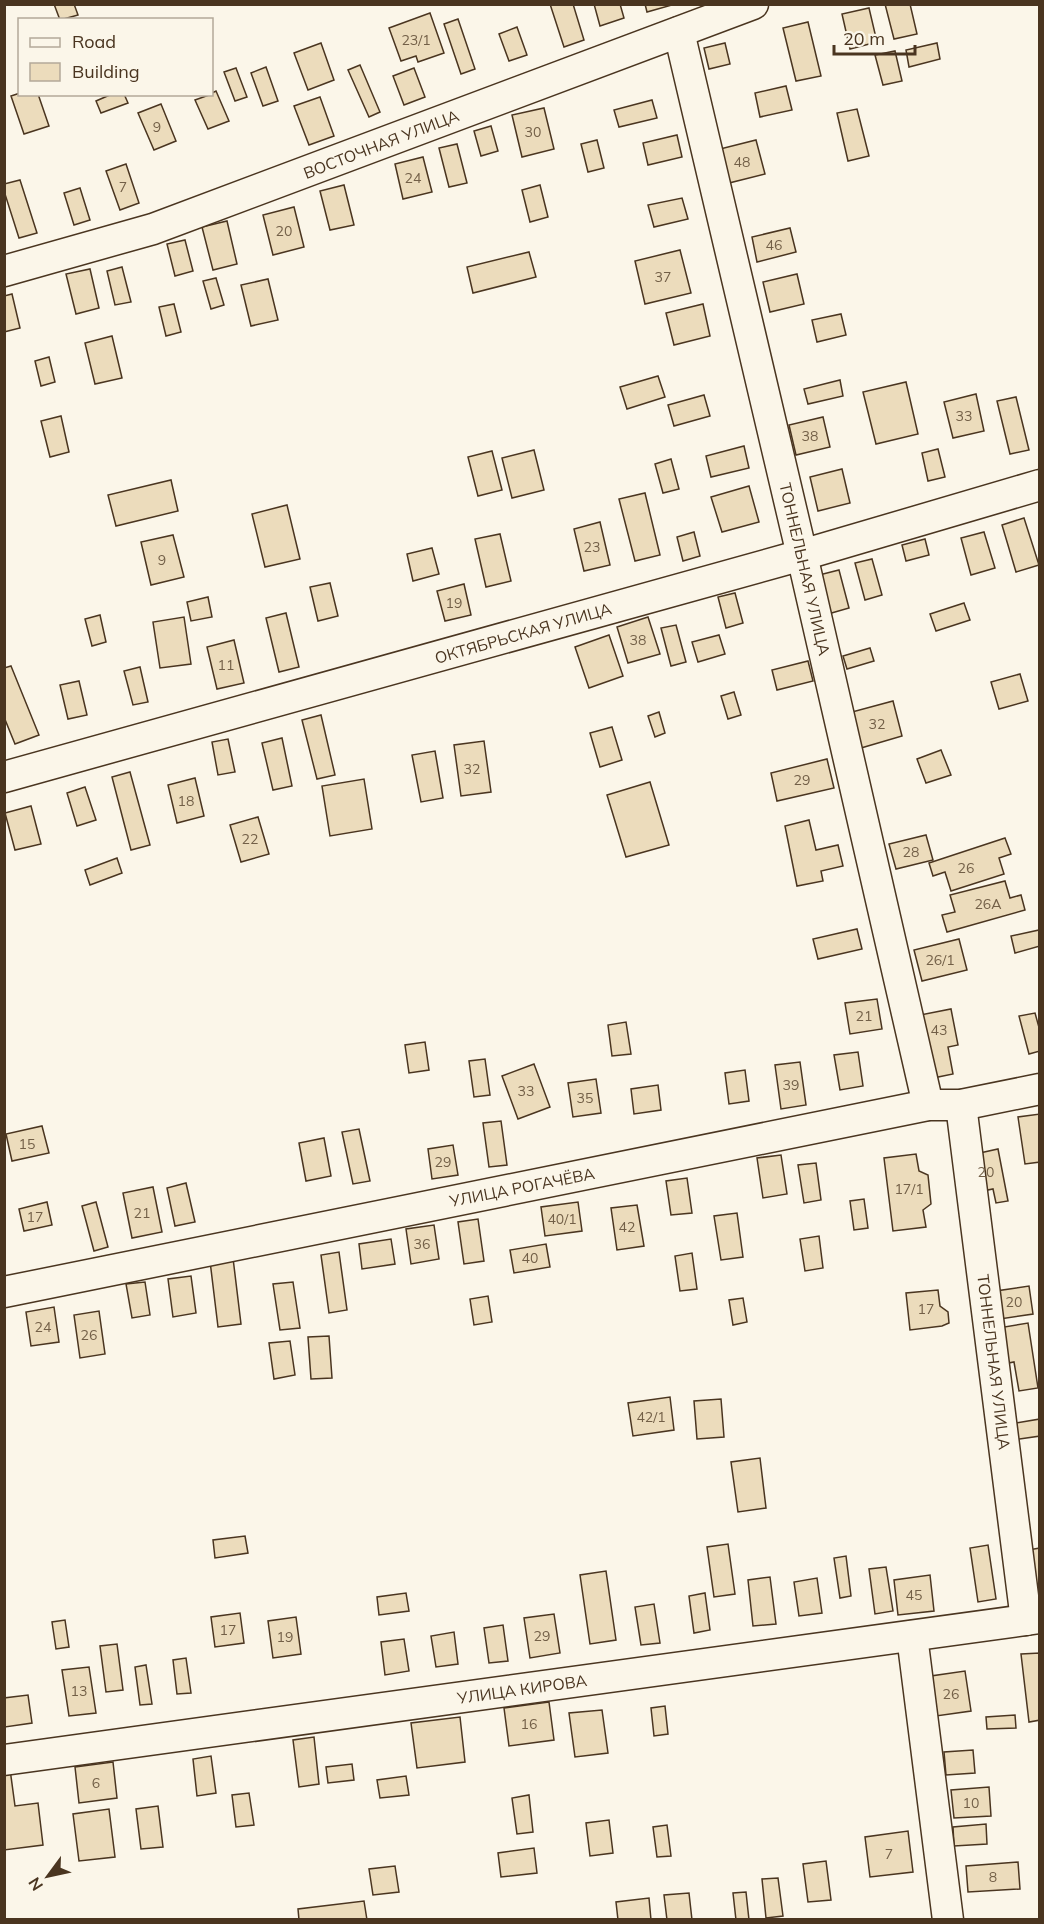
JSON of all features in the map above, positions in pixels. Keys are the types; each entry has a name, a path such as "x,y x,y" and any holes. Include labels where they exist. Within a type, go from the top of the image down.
{"street":[{"name":"ВОСТОЧНАЯ УЛИЦА","path":"4,271 153,229 753,4"},
{"name":"ТОННЕЛЬНАЯ УЛИЦА","path":"679,32 928,1105"},
{"name":"ОКТЯБРЬСКАЯ УЛИЦА","path":"4,777 802,555 1040,485"},
{"name":"УЛИЦА РОГАЧЁВА","path":"4,1292 928,1105 961,1105 1040,1089"},
{"name":"ТОННЕЛЬНАЯ УЛИЦА","path":"961,1105 1033,1619"},
{"name":"УЛИЦА КИРОВА","path":"4,1760 1033,1619"},
{"path":"912,1636 948,1920"}],"building":[{"path":"54,4 74,4 78,15 59,18"},
{"path":"550,4 573,4 584,40 564,47"},
{"path":"594,4 620,4 624,18 600,26"},
{"path":"645,4 672,4 672,5 647,12"},
{"path":"885,4 910,4 917,34 894,39"},
{"path":"869,8 877,42 850,49 842,14"},
{"path":"430,13 444,53 418,62 416,56 401,61 389,28"},
{"path":"458,19 475,69 461,74 444,24"},
{"path":"808,22 821,76 796,81 783,28"},
{"path":"517,27 527,55 509,61 499,34"},
{"path":"321,43 334,80 308,90 294,53"},
{"path":"725,43 730,64 709,69 704,48"},
{"path":"937,43 940,59 909,67 906,50"},
{"path":"895,51 902,81 883,85 875,55"},
{"path":"360,65 380,112 369,117 348,70"},
{"path":"266,67 278,101 263,106 251,73"},
{"path":"236,68 247,97 235,101 224,72"},
{"path":"414,68 425,97 404,105 393,76"},
{"path":"786,86 792,110 760,117 755,93"},
{"path":"216,91 229,121 208,129 195,100 213,96 213,92"},
{"path":"18,94 18,96 39,96 49,126 24,134 11,96"},
{"path":"107,96 125,96 128,103 101,113 96,101"},
{"path":"320,97 334,136 309,145 294,106"},
{"path":"652,100 657,118 619,127 614,110"},
{"path":"161,104 176,141 154,150 138,113"},
{"path":"544,108 554,149 522,157 512,115"},
{"path":"857,109 869,156 848,161 837,113"},
{"path":"491,126 498,151 481,156 474,131"},
{"path":"677,135 682,157 648,165 643,143"},
{"path":"597,140 604,168 588,172 581,144"},
{"path":"756,140 765,174 729,183 720,149"},
{"path":"457,144 467,183 449,187 439,148"},
{"path":"423,157 432,192 403,199 395,164"},
{"path":"126,164 139,203 120,210 106,171"},
{"path":"20,180 37,233 19,238 4,191 4,184"},
{"path":"344,185 354,225 330,230 320,191"},
{"path":"540,185 548,217 530,222 522,190"},
{"path":"80,188 90,220 74,225 64,193"},
{"path":"682,198 688,219 654,227 648,205"},
{"path":"294,207 304,247 273,255 263,215"},
{"path":"227,221 237,264 213,270 202,227"},
{"path":"790,228 796,252 757,262 752,237"},
{"path":"185,240 193,271 175,276 167,244"},
{"path":"680,250 691,293 645,304 635,261"},
{"path":"529,252 536,277 473,293 467,267"},
{"path":"122,267 131,302 115,305 107,271"},
{"path":"90,269 99,308 76,314 66,274"},
{"path":"797,274 804,304 770,312 763,282"},
{"path":"216,278 224,305 211,309 203,281"},
{"path":"268,279 278,320 251,326 241,285"},
{"path":"12,294 20,328 4,332 4,296"},
{"path":"174,304 181,332 166,336 159,307"},
{"path":"703,304 710,336 674,345 666,313"},
{"path":"841,314 846,335 817,342 812,320"},
{"path":"112,336 122,378 95,384 85,343"},
{"path":"49,357 55,382 41,386 35,361"},
{"path":"658,376 665,397 627,409 620,387"},
{"path":"840,380 843,396 808,404 804,389"},
{"path":"906,382 918,434 876,444 863,392"},
{"path":"976,394 984,431 953,438 944,402"},
{"path":"704,395 710,416 674,426 668,405"},
{"path":"1016,397 1029,450 1010,454 997,401"},
{"path":"61,416 69,452 50,457 41,421"},
{"path":"823,417 830,447 796,455 789,425"},
{"path":"744,446 749,468 711,477 706,456"},
{"path":"938,449 945,477 928,481 922,453"},
{"path":"534,450 544,490 512,498 502,458"},
{"path":"492,451 502,490 478,496 468,457"},
{"path":"671,459 679,489 663,493 655,464"},
{"path":"842,469 850,503 818,511 810,477"},
{"path":"171,480 178,511 116,526 108,495"},
{"path":"749,486 759,522 722,532 711,497"},
{"path":"645,493 660,555 635,561 619,499"},
{"path":"287,505 300,559 265,567 252,514"},
{"path":"1024,518 1039,565 1016,572 1002,525"},
{"path":"600,522 610,565 584,571 574,529"},
{"path":"694,532 700,556 683,561 677,537"},
{"path":"984,532 995,568 971,575 961,538"},
{"path":"500,534 511,581 486,587 475,539"},
{"path":"173,535 184,577 151,585 141,542"},
{"path":"925,539 929,555 906,561 902,545"},
{"path":"432,548 439,574 413,581 407,554"},
{"path":"872,559 882,595 865,600 855,563"},
{"path":"839,570 849,608 828,614 819,575"},
{"path":"330,583 338,616 318,621 310,587"},
{"path":"464,584 471,615 445,621 437,591"},
{"path":"735,593 743,623 726,628 718,597"},
{"path":"208,597 212,617 191,621 187,602"},
{"path":"964,603 970,620 936,631 930,614"},
{"path":"286,613 299,667 279,672 266,618"},
{"path":"100,615 106,642 92,646 85,619"},
{"path":"184,617 191,664 160,668 153,622"},
{"path":"648,617 660,654 628,663 617,627"},
{"path":"676,625 686,662 671,666 661,628"},
{"path":"609,635 623,676 589,688 575,647"},
{"path":"719,635 725,654 698,662 692,642"},
{"path":"234,640 244,683 217,689 207,647"},
{"path":"870,648 874,661 847,669 843,656"},
{"path":"808,661 813,681 777,690 772,670"},
{"path":"11,666 39,735 15,744 4,717 4,668"},
{"path":"140,667 148,702 133,705 124,671"},
{"path":"1020,674 1028,701 999,709 991,682"},
{"path":"79,681 87,715 68,719 60,685"},
{"path":"734,692 741,715 728,719 721,696"},
{"path":"893,701 902,736 861,748 852,712"},
{"path":"659,712 665,733 655,737 648,716"},
{"path":"321,715 335,775 317,779 302,720"},
{"path":"612,727 622,760 600,767 590,733"},
{"path":"282,738 292,786 273,790 262,743"},
{"path":"228,739 235,772 218,775 212,742"},
{"path":"484,741 491,792 461,796 454,745"},
{"path":"941,750 951,775 926,783 917,759"},
{"path":"435,751 443,798 421,802 412,755"},
{"path":"827,759 834,788 777,801 771,773"},
{"path":"130,772 150,845 131,850 112,777"},
{"path":"195,778 204,816 177,823 168,785"},
{"path":"364,779 372,829 330,836 322,786"},
{"path":"650,782 669,845 626,857 607,795"},
{"path":"85,787 96,820 77,826 67,793"},
{"path":"31,806 41,844 15,850 5,813"},
{"path":"258,817 269,854 241,862 230,825"},
{"path":"809,820 816,850 838,845 843,866 821,871 823,881 797,886 785,826"},
{"path":"926,835 933,860 896,869 889,844"},
{"path":"1005,838 1011,854 999,858 1004,874 951,891 945,872 933,876 929,863"},
{"path":"117,858 122,873 90,885 85,870"},
{"path":"1005,881 1010,898 1021,895 1025,910 947,932 942,915 955,912 950,895"},
{"path":"857,929 862,949 818,959 813,939"},
{"path":"1039,930 1040,946 1015,953 1011,936"},
{"path":"959,939 967,970 922,981 914,950"},
{"path":"877,999 882,1029 850,1034 845,1003"},
{"path":"951,1009 958,1045 948,1047 953,1074 933,1078 920,1015"},
{"path":"1035,1013 1040,1031 1040,1051 1029,1054 1019,1016"},
{"path":"626,1022 631,1054 612,1056 608,1025"},
{"path":"425,1042 429,1070 409,1073 405,1045"},
{"path":"858,1052 863,1086 840,1090 834,1055"},
{"path":"485,1059 490,1095 474,1097 469,1061"},
{"path":"800,1062 806,1105 781,1109 775,1065"},
{"path":"534,1064 550,1107 518,1119 502,1076"},
{"path":"745,1070 749,1101 729,1104 725,1073"},
{"path":"596,1079 601,1113 573,1117 568,1083"},
{"path":"658,1085 661,1110 634,1114 631,1089"},
{"path":"1040,1114 1040,1162 1025,1164 1018,1117"},
{"path":"501,1121 507,1165 489,1167 483,1123"},
{"path":"42,1126 49,1153 12,1161 6,1134"},
{"path":"359,1129 370,1181 353,1184 342,1132"},
{"path":"324,1138 331,1176 306,1181 299,1143"},
{"path":"453,1145 458,1175 432,1179 428,1149"},
{"path":"998,1149 1008,1201 996,1203 993,1189 973,1193 966,1156"},
{"path":"916,1154 919,1171 928,1175 931,1204 923,1210 926,1227 893,1231 884,1158"},
{"path":"781,1155 787,1194 763,1198 757,1158"},
{"path":"816,1163 821,1200 804,1203 798,1165"},
{"path":"687,1178 692,1213 671,1215 666,1181"},
{"path":"186,1183 195,1222 175,1226 167,1188"},
{"path":"153,1187 162,1232 132,1238 123,1193"},
{"path":"864,1199 868,1228 854,1230 850,1201"},
{"path":"47,1202 52,1225 24,1231 19,1209"},
{"path":"96,1202 108,1247 94,1251 82,1206"},
{"path":"578,1202 582,1231 545,1236 541,1207"},
{"path":"637,1205 644,1246 617,1250 611,1208"},
{"path":"737,1213 743,1257 721,1260 714,1216"},
{"path":"478,1219 484,1261 464,1264 458,1222"},
{"path":"434,1225 439,1259 411,1264 406,1229"},
{"path":"819,1236 823,1268 805,1271 800,1239"},
{"path":"391,1239 395,1264 362,1269 359,1244"},
{"path":"546,1244 550,1267 514,1273 510,1250"},
{"path":"339,1252 347,1310 329,1313 321,1255"},
{"path":"692,1253 697,1289 680,1291 675,1256"},
{"path":"233,1258 241,1324 218,1327 210,1261"},
{"path":"191,1276 196,1313 173,1317 168,1279"},
{"path":"145,1282 150,1315 132,1318 126,1284"},
{"path":"293,1282 300,1328 280,1330 273,1284"},
{"path":"1029,1286 1033,1314 1000,1319 996,1291"},
{"path":"938,1290 940,1306 948,1312 949,1323 910,1330 906,1293"},
{"path":"488,1296 492,1322 474,1325 470,1299"},
{"path":"743,1298 747,1322 733,1325 729,1300"},
{"path":"54,1307 59,1342 31,1346 26,1312"},
{"path":"99,1311 105,1354 80,1358 74,1315"},
{"path":"1028,1323 1038,1388 1019,1391 1014,1362 998,1365 992,1329"},
{"path":"329,1336 332,1378 311,1379 308,1337"},
{"path":"290,1341 295,1375 274,1379 269,1343"},
{"path":"670,1397 674,1430 633,1436 628,1403"},
{"path":"721,1399 724,1437 697,1439 694,1401"},
{"path":"1040,1419 1040,1436 1012,1440 1010,1424"},
{"path":"760,1458 766,1508 738,1512 731,1462"},
{"path":"245,1536 248,1553 215,1558 213,1540"},
{"path":"728,1544 735,1594 714,1597 707,1547"},
{"path":"988,1545 996,1599 978,1602 970,1548"},
{"path":"1040,1548 1040,1590 1034,1590 1028,1550"},
{"path":"846,1556 851,1596 840,1598 834,1558"},
{"path":"886,1567 893,1611 875,1614 869,1569"},
{"path":"606,1571 616,1640 590,1644 580,1575"},
{"path":"930,1575 934,1611 898,1615 894,1580"},
{"path":"770,1577 776,1624 753,1626 748,1580"},
{"path":"817,1578 822,1613 799,1616 794,1582"},
{"path":"406,1593 409,1611 379,1615 377,1597"},
{"path":"705,1593 710,1630 694,1633 689,1596"},
{"path":"654,1604 660,1643 641,1645 635,1607"},
{"path":"240,1613 244,1643 215,1647 211,1617"},
{"path":"554,1614 560,1653 530,1658 524,1618"},
{"path":"296,1617 301,1654 273,1658 268,1621"},
{"path":"65,1620 69,1647 56,1649 52,1622"},
{"path":"503,1625 508,1661 489,1663 484,1628"},
{"path":"454,1632 458,1664 436,1667 431,1636"},
{"path":"404,1639 409,1671 385,1675 381,1642"},
{"path":"117,1644 123,1690 106,1692 100,1646"},
{"path":"1040,1653 1040,1720 1029,1722 1021,1654"},
{"path":"186,1658 191,1693 177,1694 173,1660"},
{"path":"146,1665 152,1704 140,1705 135,1667"},
{"path":"89,1667 96,1713 69,1716 62,1670"},
{"path":"965,1671 971,1711 936,1716 931,1676"},
{"path":"28,1695 32,1723 5,1727 4,1698"},
{"path":"549,1702 554,1740 509,1746 504,1708"},
{"path":"665,1706 668,1734 654,1736 651,1708"},
{"path":"602,1710 608,1753 575,1757 569,1713"},
{"path":"1015,1715 1016,1728 987,1729 986,1717"},
{"path":"460,1717 465,1762 417,1768 411,1723"},
{"path":"314,1737 319,1784 299,1787 293,1740"},
{"path":"973,1750 975,1773 946,1775 944,1752"},
{"path":"211,1756 216,1793 197,1796 193,1759"},
{"path":"113,1762 117,1798 79,1803 75,1767"},
{"path":"352,1764 354,1780 328,1783 326,1767"},
{"path":"4,1769 10,1769 15,1806 38,1803 43,1845 4,1850"},
{"path":"406,1776 409,1795 380,1798 377,1780"},
{"path":"989,1787 991,1816 954,1818 951,1790"},
{"path":"249,1793 254,1825 236,1827 232,1795"},
{"path":"529,1795 533,1832 517,1834 512,1798"},
{"path":"158,1806 163,1847 141,1849 136,1809"},
{"path":"109,1809 115,1857 79,1861 73,1814"},
{"path":"609,1820 613,1853 590,1856 586,1823"},
{"path":"986,1824 987,1844 954,1846 953,1827"},
{"path":"667,1825 671,1856 657,1857 653,1827"},
{"path":"908,1831 913,1872 870,1877 865,1837"},
{"path":"534,1848 537,1873 501,1877 498,1853"},
{"path":"826,1861 831,1900 808,1902 803,1864"},
{"path":"1018,1862 1020,1889 968,1892 966,1866"},
{"path":"395,1866 399,1892 373,1895 369,1869"},
{"path":"778,1878 783,1916 766,1918 762,1879"},
{"path":"746,1892 749,1920 736,1920 733,1893"},
{"path":"689,1893 692,1920 667,1920 664,1895"},
{"path":"649,1898 651,1920 618,1920 616,1902"},
{"path":"364,1901 367,1920 299,1920 298,1909"}]}
